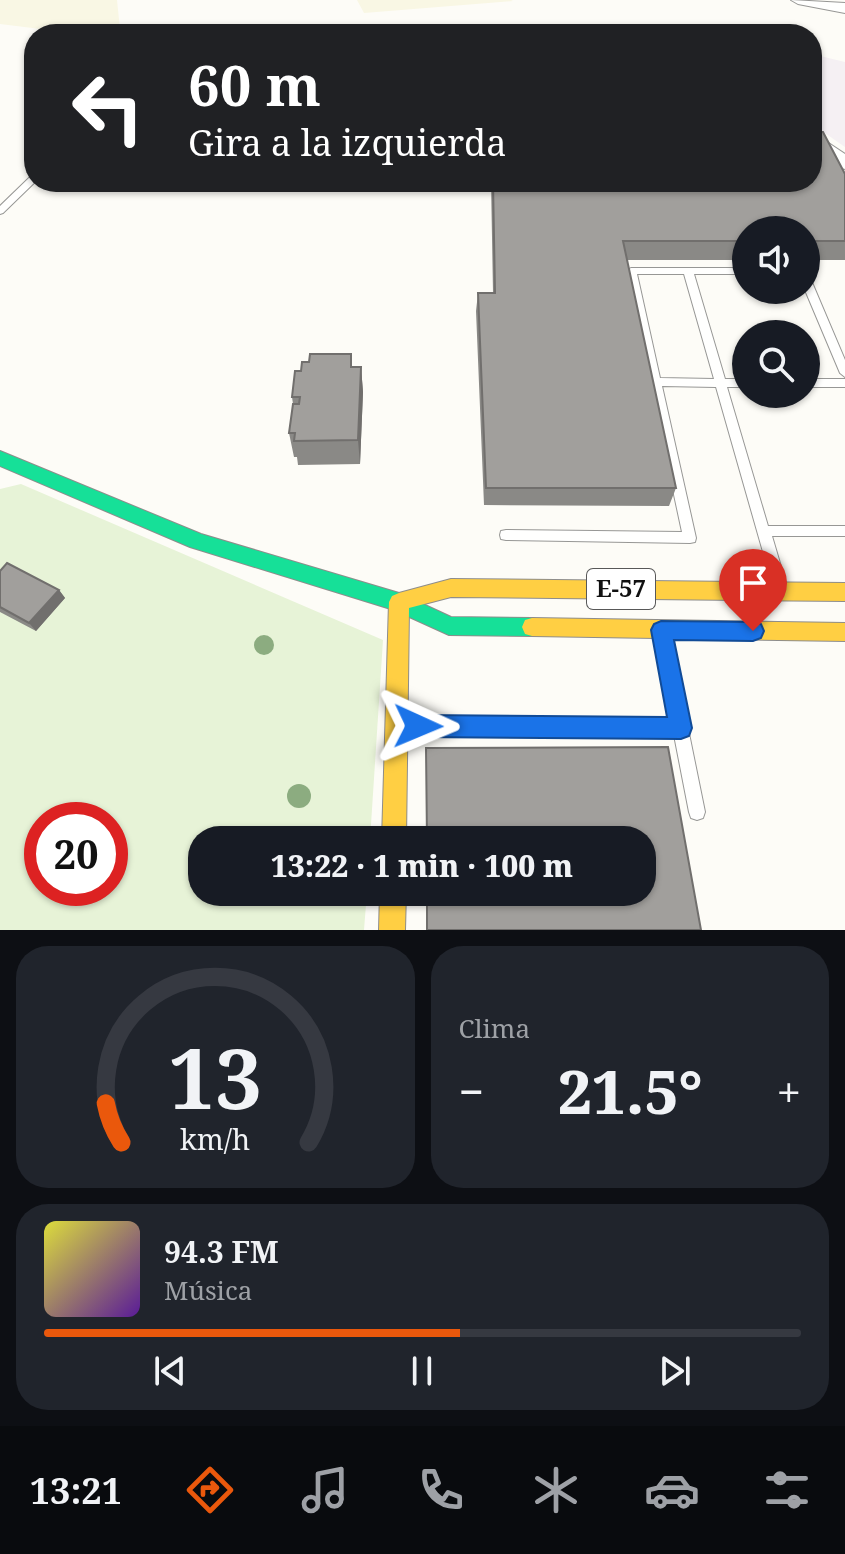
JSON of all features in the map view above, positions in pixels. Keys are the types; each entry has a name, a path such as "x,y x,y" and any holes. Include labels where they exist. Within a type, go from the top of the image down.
{"main road":[{"name":"E-57","path":"0,458 197,541 399,602 449,626 845,632"},
{"name":"E-57","path":"399,602 451,588 845,592"},
{"path":"394,826 399,602"},
{"path":"392,930 393,906"}],"street":[{"path":"798,0 845,8"},
{"path":"822,145 845,163"}],"lane":[{"path":"0,211 24,188"},
{"path":"506,535 690,538 631,271 732,271"},
{"path":"688,271 781,590"},
{"path":"816,304 845,373"},
{"path":"655,382 732,383"},
{"path":"820,383 845,383"},
{"path":"763,531 845,531"},
{"path":"661,630 697,812"},
{"path":"397,726 681,728"}],"shaded area":[{"path":"0,0 117,0 119,24 24,24 24,27 0,24"},
{"path":"357,0 511,0 513,1 364,13"},
{"path":"822,56 845,62 845,147 822,131"}],"green space":[{"path":"21,484 383,640 371,826 188,826 188,906 366,906 364,930 0,930 0,489"}],"building":[{"path":"822,132 845,174 845,241 820,241 820,216 732,216 732,241 623,241 676,488 486,488 478,293 495,293 493,192 822,192"},
{"path":"310,354 351,354 351,367 361,367 358,440 294,441 295,433 289,433 293,404 299,404 300,397 292,397 295,371 301,371 302,362 309,362"},
{"path":"7,563 59,590 29,623 0,607 0,571"},
{"path":"668,747 701,930 427,930 427,906 656,906 656,826 427,826 426,748"}],"traffic: fast":[{"path":"0,458 197,541 399,602 449,626 532,627"}],"traffic: slow":[{"path":"399,602 451,588 845,592"},
{"path":"394,826 399,602"},
{"path":"532,627 845,632"},
{"path":"392,930 393,906"}],"route":[{"path":"418,726 681,728 661,630 753,631"}]}
